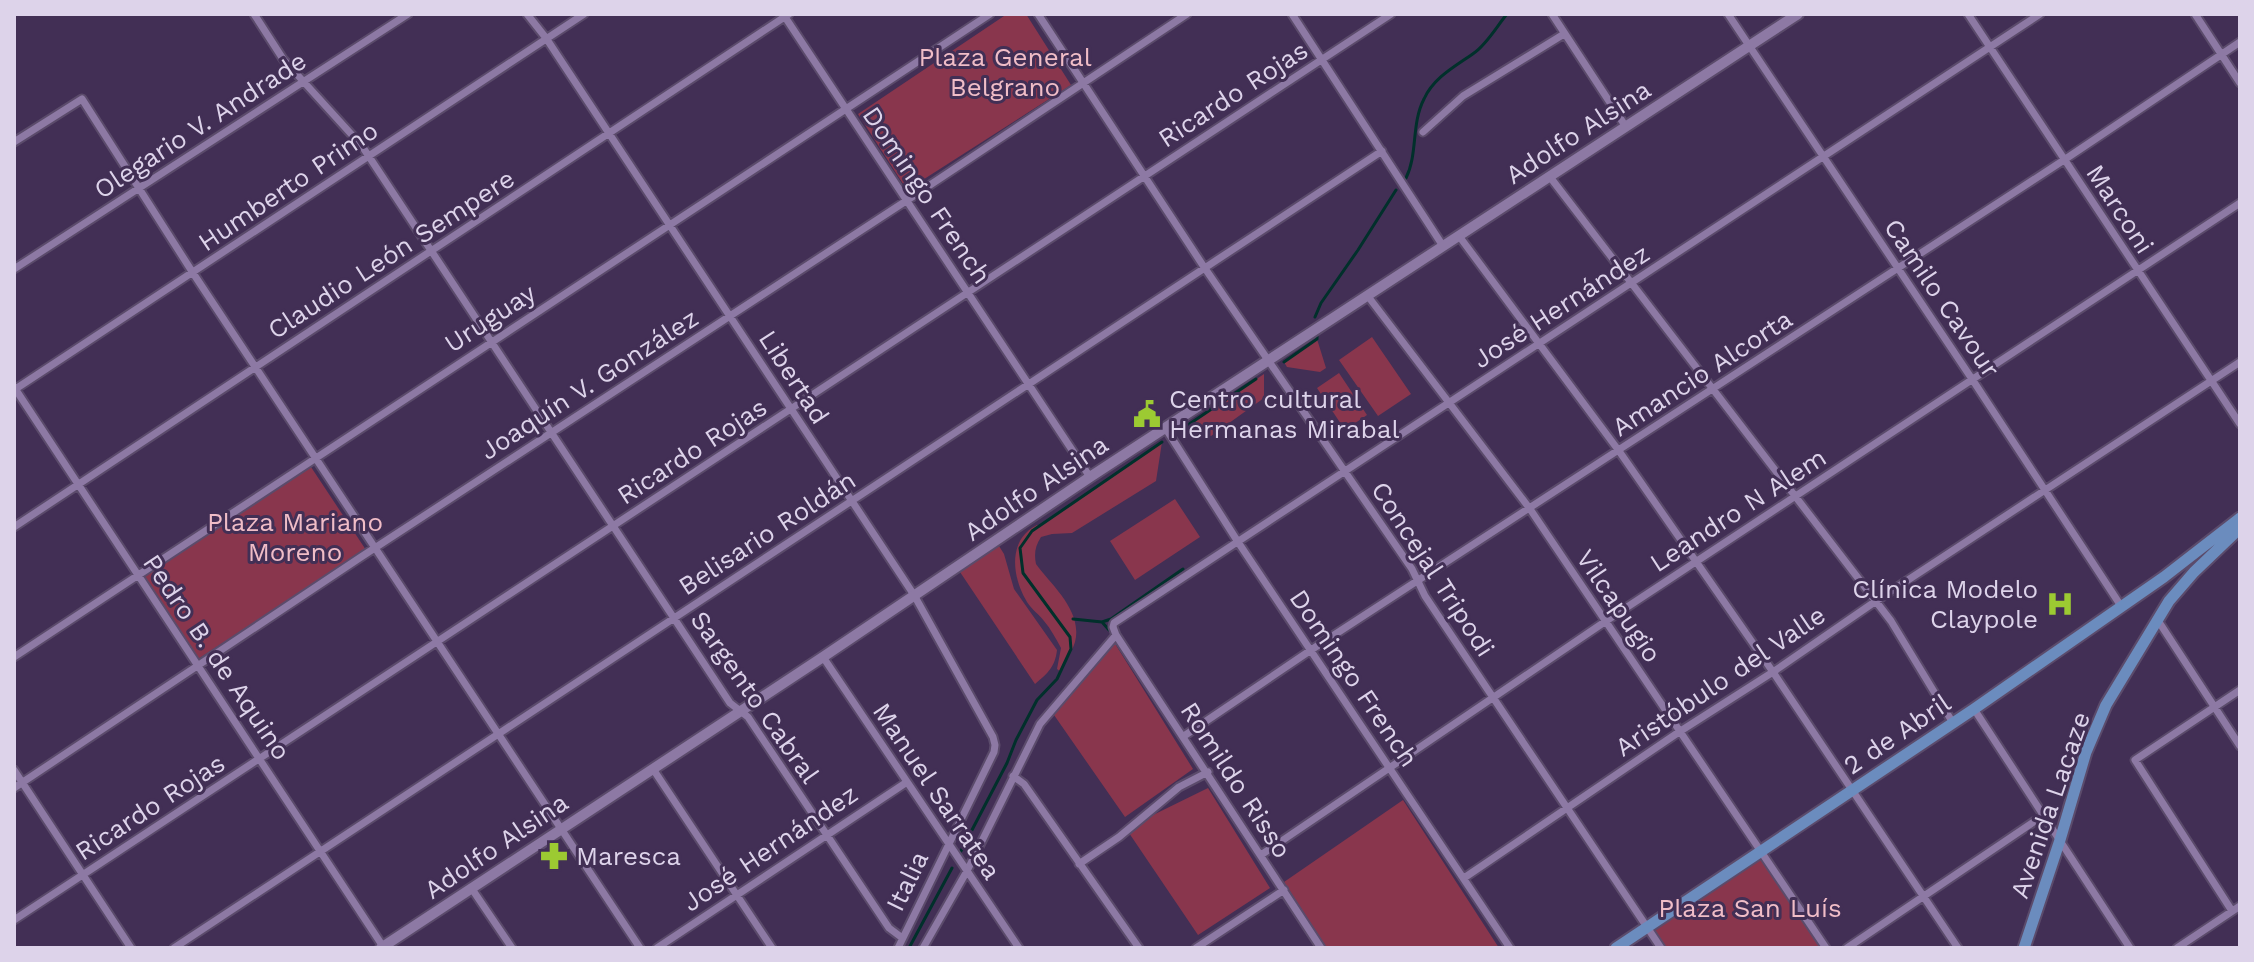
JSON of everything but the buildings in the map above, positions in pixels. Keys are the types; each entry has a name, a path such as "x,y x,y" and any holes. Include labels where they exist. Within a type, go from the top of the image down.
{"main road":[{"name":"2 de Abril","path":"1616,948 1974,709 2200,551 2240,518"},
{"name":"Avenida Lacaze","path":"2024,948 2095,727 2157,619 2180,587 2240,528"}],"street":[{"name":"Sargento Cabral","path":"254,14 283,59 369,156 730,703 748,717 889,928 901,937"},
{"name":"Olegario V. Andrade","path":"14,269 408,14"},
{"name":"Libertad","path":"527,14 546,38 914,595 995,745"},
{"name":"Humberto Primo","path":"14,389 584,14"},
{"name":"Uruguay","path":"14,657 990,14"},
{"name":"Concejal Tripodi","path":"1038,14 1204,267 1412,569 1425,596 1661,948"},
{"name":"Joaquín V. González","path":"14,788 1187,14"},
{"path":"1292,14 1443,246"},
{"name":"Ricardo Rojas","path":"14,920 1391,14"},
{"path":"1552,14 1626,127"},
{"name":"Camilo Cavour","path":"1728,14 2121,606"},
{"name":"Adolfo Alsina","path":"383,947 1090,477 1798,14"},
{"name":"Marconi","path":"1968,14 2240,424"},
{"name":"José Hernández","path":"1116,635 1113,627 1118,619 1825,158 2040,14"},
{"path":"2195,14 2240,83"},
{"name":"Domingo French","path":"786,15 1090,477"},
{"name":"Claudio León Sempere","path":"14,527 786,15"},
{"path":"1423,132 1463,96 1564,34"},
{"name":"Amancio Alcorta","path":"1184,736 2240,42"},
{"path":"14,142 82,99 193,273 640,948"},
{"name":"Belisario Roldán","path":"174,948 1382,151"},
{"path":"1550,177 1876,601 1953,723"},
{"name":"Leandro N Alem","path":"1261,855 1606,621 2240,203"},
{"path":"1459,236 1619,451 1773,672 1958,948"},
{"name":"Vilcapugio","path":"1367,295 1530,509 1826,948"},
{"name":"Aristóbulo del Valle","path":"1464,878 1876,601 2240,362"},
{"name":"Pedro B. de Aquino","path":"14,389 383,947"},
{"name":"Domingo French","path":"1166,429 1238,542 1510,948"},
{"path":"2157,619 2240,746"},
{"name":"Romildo Risso","path":"1116,635 1321,948"},
{"name":"Italia","path":"923,948 1040,724 1116,635"},
{"name":"Manuel Sarratea","path":"823,657 1019,948"},
{"path":"2232,911 2135,760 2240,690"},
{"path":"1974,709 2130,948"},
{"name":"Italia","path":"898,948 995,745"},
{"path":"653,769 772,948"},
{"path":"14,770 131,948"},
{"path":"1079,864 1119,837 1179,787 1208,772"},
{"path":"1013,776 1024,784 1139,948"},
{"name":"José Hernández","path":"657,948 907,782"},
{"path":"1847,948 2044,815"},
{"path":"472,889 512,948"},
{"path":"1196,948 1284,890"},
{"path":"2177,948 2240,906"}],"green space":[{"name":"Plaza General Belgrano","path":"1007,14 1026,14 1071,85 907,190 858,114"},
{"path":"1372,337 1411,394 1378,416 1339,360"},
{"path":"1317,339 1326,368 1320,372 1287,367 1284,362"},
{"path":"1339,373 1367,415 1345,430 1317,388"},
{"path":"1264,374 1264,398 1211,436 1179,431"},
{"path":"1162,442 1156,481 1072,533 1041,537 1037,544 1036,564 1064,600 1075,620 1075,642 1061,672 1057,669 1061,648 1047,624 1027,602 1018,582 1017,549 1027,532"},
{"name":"Plaza Mariano Moreno","path":"311,467 366,550 198,659 143,577"},
{"path":"1175,499 1200,537 1135,580 1110,541"},
{"path":"999,546 1014,589 1057,650 1050,669 1035,684 960,572"},
{"path":"1114,642 1193,769 1125,817 1054,715 1100,654 1110,649"},
{"path":"1208,788 1270,888 1198,935 1129,833 1153,815"},
{"path":"1403,800 1499,948 1327,948 1284,882"},
{"name":"Plaza San Luís","path":"1761,852 1826,948 1661,948 1647,927"}],"waterway":[{"path":"1406,178 1412,159 1417,119 1428,91 1446,73 1479,49 1507,14"},
{"path":"1315,317 1321,303 1396,190"},
{"path":"1284,362 1317,336"},
{"path":"1179,431 1256,379"},
{"path":"961,851 1037,700 1057,679 1071,649 1070,637 1023,573 1020,548 1032,531 1162,442"},
{"path":"1102,622 1111,619 1183,569"},
{"path":"1073,619 1102,622 1109,630"},
{"path":"909,948 952,868"}],"place":[{"name":"Centro cultural Hermanas Mirabal","path":"1147,414"},
{"name":"Clínica Modelo Claypole","path":"2060,604"},
{"name":"Maresca","path":"554,856"}]}
